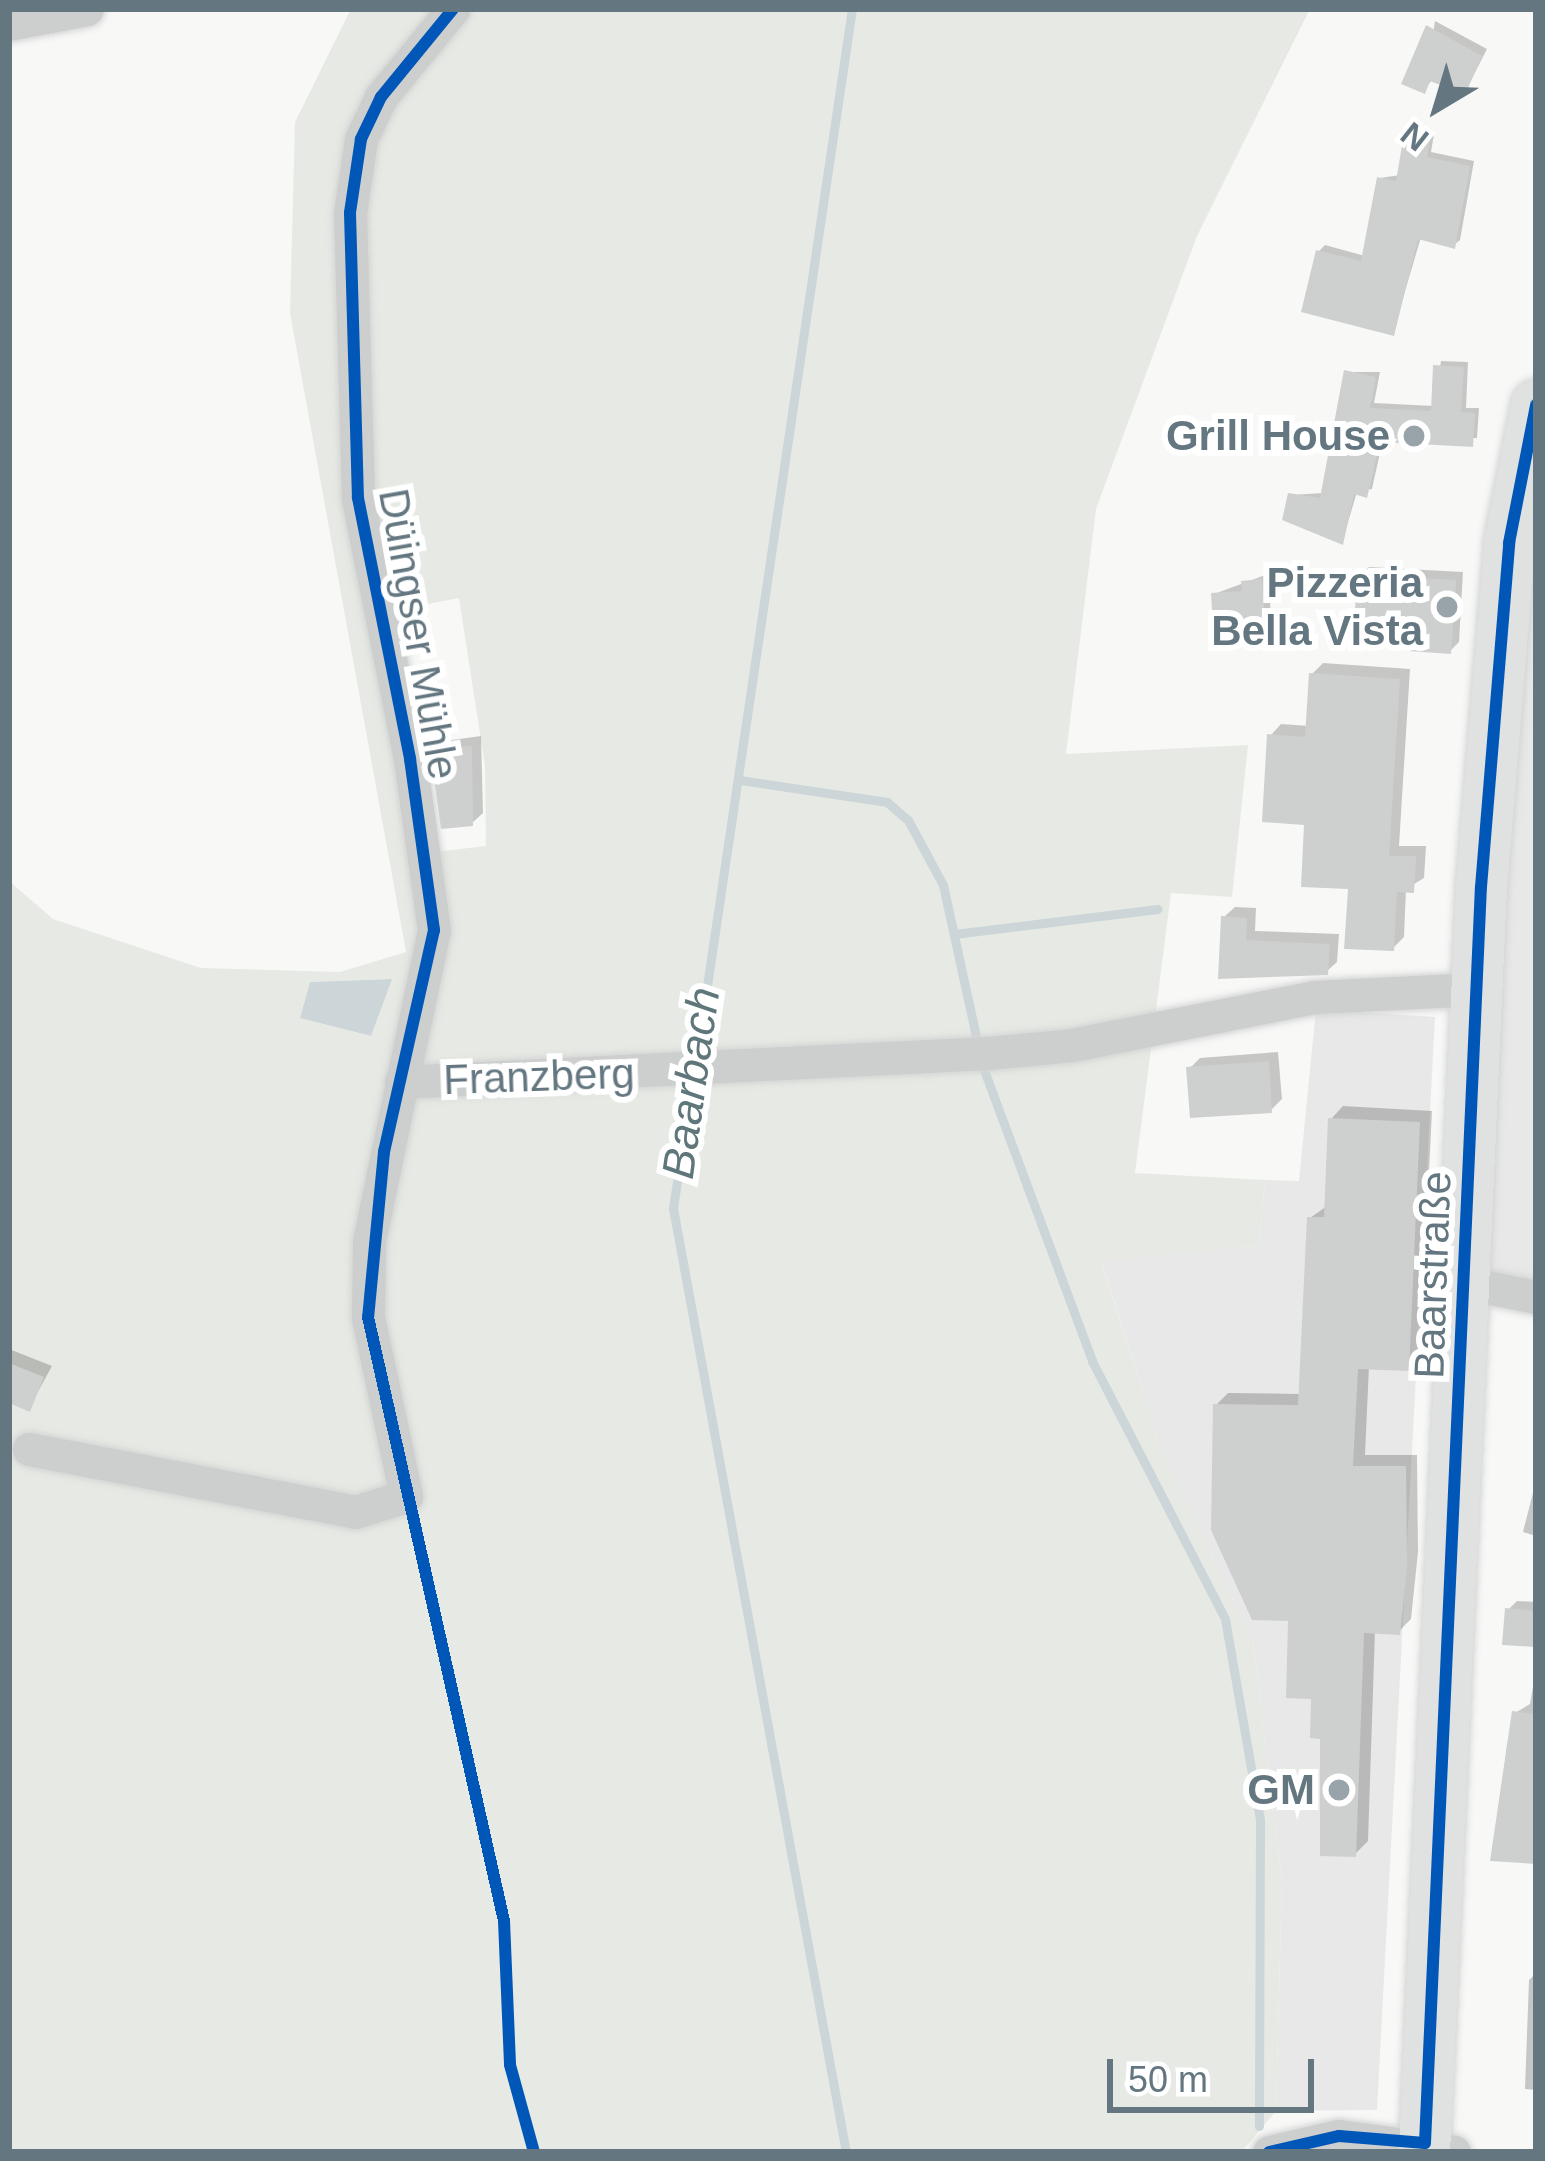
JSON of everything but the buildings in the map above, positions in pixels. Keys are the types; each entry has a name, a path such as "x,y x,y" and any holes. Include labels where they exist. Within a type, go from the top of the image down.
{"main road":[{"name":"Baarstraße","path":"1434,2149 1477,989 1498,651 1536,405"}],"street":[{"path":"9,24 87,9"},
{"name":"Düingser Mühle","path":"401,1082 434,930 410,759 358,499 350,213 361,139 381,97 453,9"},
{"name":"Franzberg","path":"29,1448 355,1512 406,1496 368,1317 369,1241 401,1082 975,1054 1072,1045 1315,997 1477,989"},
{"path":"1467,1283 1536,1297"},
{"path":"1269,2152 1339,2136 1434,2149"}],"shaded area":[{"path":"351,9 442,9 372,101 352,144 342,217 341,425 427,935 375,1172 385,1174 434,974 441,926 434,852 486,846 485,766 459,598 386,612 360,427 351,425 350,213 361,139 406,60 453,9 1310,9 1197,236 1096,509 1066,754 1248,745 1232,897 1171,893 1135,1173 1265,1180 1259,1246 1101,1261 1162,1452 1253,1641 1282,1880 1276,2111 1244,2149 1264,2152 9,2152 9,881 53,919 201,968 340,972 406,952 290,313 295,122","holes":["390,979 371,1036 300,1018 310,982"]},
{"path":"1536,528 1536,1280 1489,1271 1510,733"},
{"path":"392,979 371,1036 300,1018 310,982"},
{"path":"1316,1009 1435,1017 1377,2110 1276,2111 1282,1880 1253,1641 1162,1452 1101,1260 1259,1246 1265,1180 1299,1181"}],"waterway":[{"name":"Baarbach","path":"696,1060 852,9"},
{"path":"740,780 887,802 908,820 943,885 978,1045"},
{"path":"954,934 1157,909"},
{"path":"981,1062 1092,1361 1225,1619 1260,1820 1259,2126"},
{"name":"Baarbach","path":"693,1077 673,1208 846,2152"}],"cycle path":[{"path":"453,9 381,97 361,139 350,213 358,498 410,759 434,930 384,1152 368,1317 504,1921 510,2065 534,2152"},
{"path":"1269,2152 1339,2136 1425,2143 1481,887 1509,543 1536,405"}],"place":[{"name":"Grill House","path":"1414,436"},
{"name":"Pizzeria Bella Vista","path":"1447,607"},
{"name":"GM","path":"1339,1790"}]}
